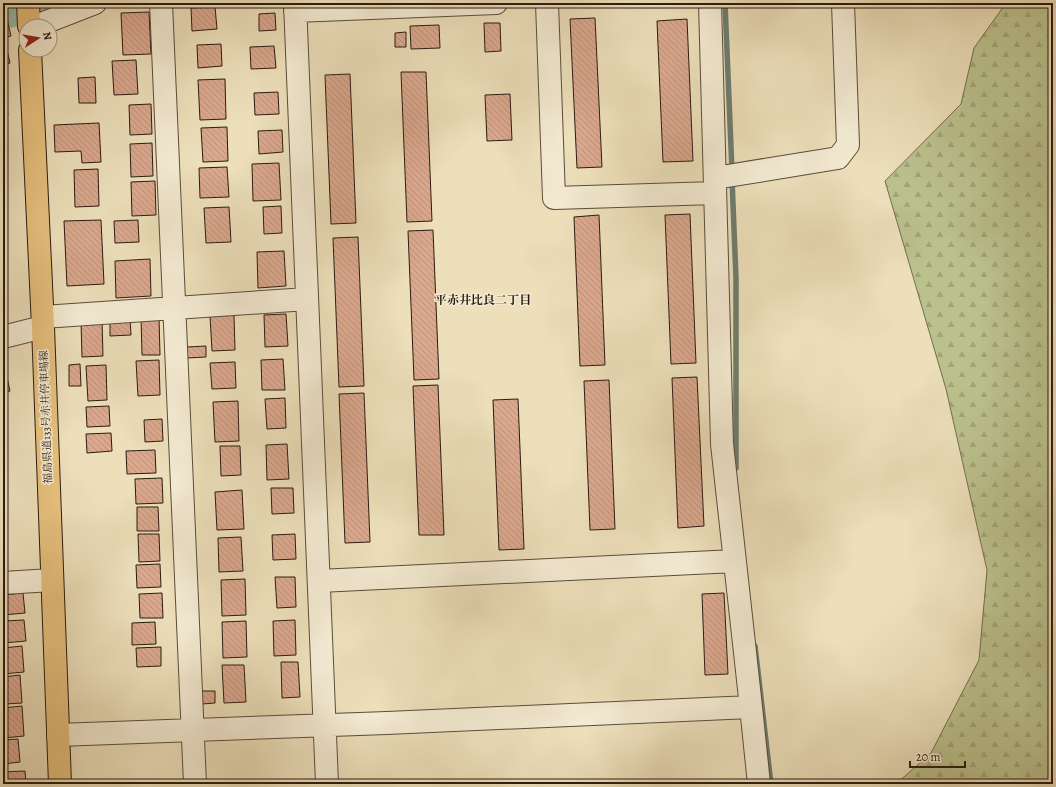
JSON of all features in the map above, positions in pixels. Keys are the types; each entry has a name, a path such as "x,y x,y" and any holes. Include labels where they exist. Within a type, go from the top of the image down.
{"main road":[{"name":"福島県道133号赤井停車場線","path":"30,58 43,322 60,784"}],"street":[{"path":"34,18 96,3"},
{"path":"161,3 195,784"},
{"path":"327,784 295,7 496,3"},
{"path":"547,3 554,198 724,181 838,158 848,145 842,3"},
{"path":"710,3 724,181 722,444 759,784"},
{"path":"3,337 43,322 175,308 307,299"},
{"path":"319,581 735,561"},
{"path":"3,583 52,580"},
{"path":"58,735 751,707"}],"green space":[{"path":"1006,3 1053,3 1053,784 896,784 931,753 979,660 987,570 946,389 885,181 961,104 974,48"}],"building":[{"path":"215,7 217,29 192,31 191,8"},
{"path":"149,12 151,54 123,55 121,13"},
{"path":"275,13 276,30 259,31 259,14"},
{"path":"595,18 602,167 577,168 570,19"},
{"path":"7,19 11,36 3,38 3,20"},
{"path":"687,19 693,161 663,162 657,21"},
{"path":"484,23 500,23 501,51 485,52"},
{"path":"439,25 440,48 411,49 410,26"},
{"path":"406,32 406,47 395,47 395,33"},
{"path":"221,44 222,66 198,68 197,45"},
{"path":"6,46 10,63 3,65 3,47"},
{"path":"274,46 276,68 251,69 250,47"},
{"path":"136,60 138,94 114,95 112,61"},
{"path":"401,72 426,72 432,221 407,222"},
{"path":"350,74 356,223 331,224 325,75"},
{"path":"95,77 96,103 79,103 78,78"},
{"path":"225,79 226,119 200,120 198,80"},
{"path":"3,89 8,115 3,116"},
{"path":"278,92 279,114 255,115 254,93"},
{"path":"510,94 512,140 487,141 485,95"},
{"path":"151,104 152,134 130,135 129,105"},
{"path":"99,123 101,162 82,163 81,151 55,152 54,125"},
{"path":"227,127 228,161 203,162 201,128"},
{"path":"282,130 283,152 259,154 258,131"},
{"path":"152,143 153,176 131,177 130,144"},
{"path":"279,163 281,200 253,201 252,164"},
{"path":"227,167 229,197 200,198 199,168"},
{"path":"98,169 99,206 75,207 74,170"},
{"path":"155,181 156,215 132,216 131,182"},
{"path":"281,206 282,233 264,234 263,207"},
{"path":"229,207 231,242 206,243 204,208"},
{"path":"690,214 696,363 671,364 665,215"},
{"path":"599,215 605,365 580,366 574,217"},
{"path":"101,220 104,284 67,286 64,221"},
{"path":"138,220 139,242 115,243 114,221"},
{"path":"433,230 439,379 414,380 408,231"},
{"path":"358,237 364,386 339,387 333,238"},
{"path":"284,251 286,286 258,288 257,252"},
{"path":"150,259 151,296 116,298 115,261"},
{"path":"286,314 288,346 265,347 264,315"},
{"path":"234,315 235,350 212,351 210,316"},
{"path":"159,317 160,355 142,355 141,318"},
{"path":"130,318 131,335 110,336 110,319"},
{"path":"102,321 103,356 82,357 81,322"},
{"path":"206,346 206,357 187,358 187,347"},
{"path":"3,359 10,391 3,393"},
{"path":"283,359 285,390 262,390 261,360"},
{"path":"159,360 160,395 138,396 136,361"},
{"path":"235,362 236,388 212,389 210,363"},
{"path":"80,364 81,386 69,386 69,365"},
{"path":"106,365 107,400 88,401 86,366"},
{"path":"697,377 704,526 678,528 672,378"},
{"path":"609,380 615,529 590,530 584,381"},
{"path":"438,385 444,535 419,535 413,386"},
{"path":"364,393 370,542 345,543 339,394"},
{"path":"285,398 286,428 267,429 265,399"},
{"path":"518,399 524,549 499,550 493,400"},
{"path":"238,401 239,441 215,442 213,402"},
{"path":"109,406 110,426 87,427 86,407"},
{"path":"162,419 163,441 145,442 144,420"},
{"path":"111,433 112,451 87,453 86,434"},
{"path":"287,444 289,479 267,480 266,445"},
{"path":"220,446 240,446 241,475 221,476"},
{"path":"155,450 156,473 127,474 126,451"},
{"path":"162,478 163,503 136,504 135,479"},
{"path":"271,488 293,488 294,513 272,514"},
{"path":"242,490 244,529 217,530 215,492"},
{"path":"137,507 158,507 159,531 137,531"},
{"path":"138,534 159,534 160,561 139,562"},
{"path":"295,534 296,559 273,560 272,535"},
{"path":"241,537 243,571 219,572 218,538"},
{"path":"160,564 161,587 137,588 136,565"},
{"path":"275,577 295,577 296,607 277,608"},
{"path":"245,579 246,615 222,616 221,580"},
{"path":"23,593 25,613 3,615 3,595"},
{"path":"162,593 163,618 140,618 139,594"},
{"path":"724,593 728,674 705,675 702,594"},
{"path":"24,620 26,641 3,643 3,621"},
{"path":"295,620 296,655 274,656 273,621"},
{"path":"246,621 247,657 223,658 222,622"},
{"path":"155,622 156,644 132,645 132,623"},
{"path":"22,646 24,672 3,674 3,648"},
{"path":"161,647 161,666 137,667 136,648"},
{"path":"281,662 298,662 300,697 282,698"},
{"path":"222,665 244,665 246,702 224,703"},
{"path":"20,675 22,703 5,704 3,677"},
{"path":"201,691 215,691 215,703 202,704"},
{"path":"22,706 24,736 3,738 3,708"},
{"path":"18,739 20,762 3,764 3,740"},
{"path":"25,771 26,784 3,784 3,772"}],"waterway":[{"path":"3,12 43,7 52,3"},
{"path":"725,3 732,171"},
{"path":"732,179 736,278 736,468"},
{"path":"755,646 771,784"}],"district":[{"name":"平赤井比良二丁目","path":"483,300"}]}
